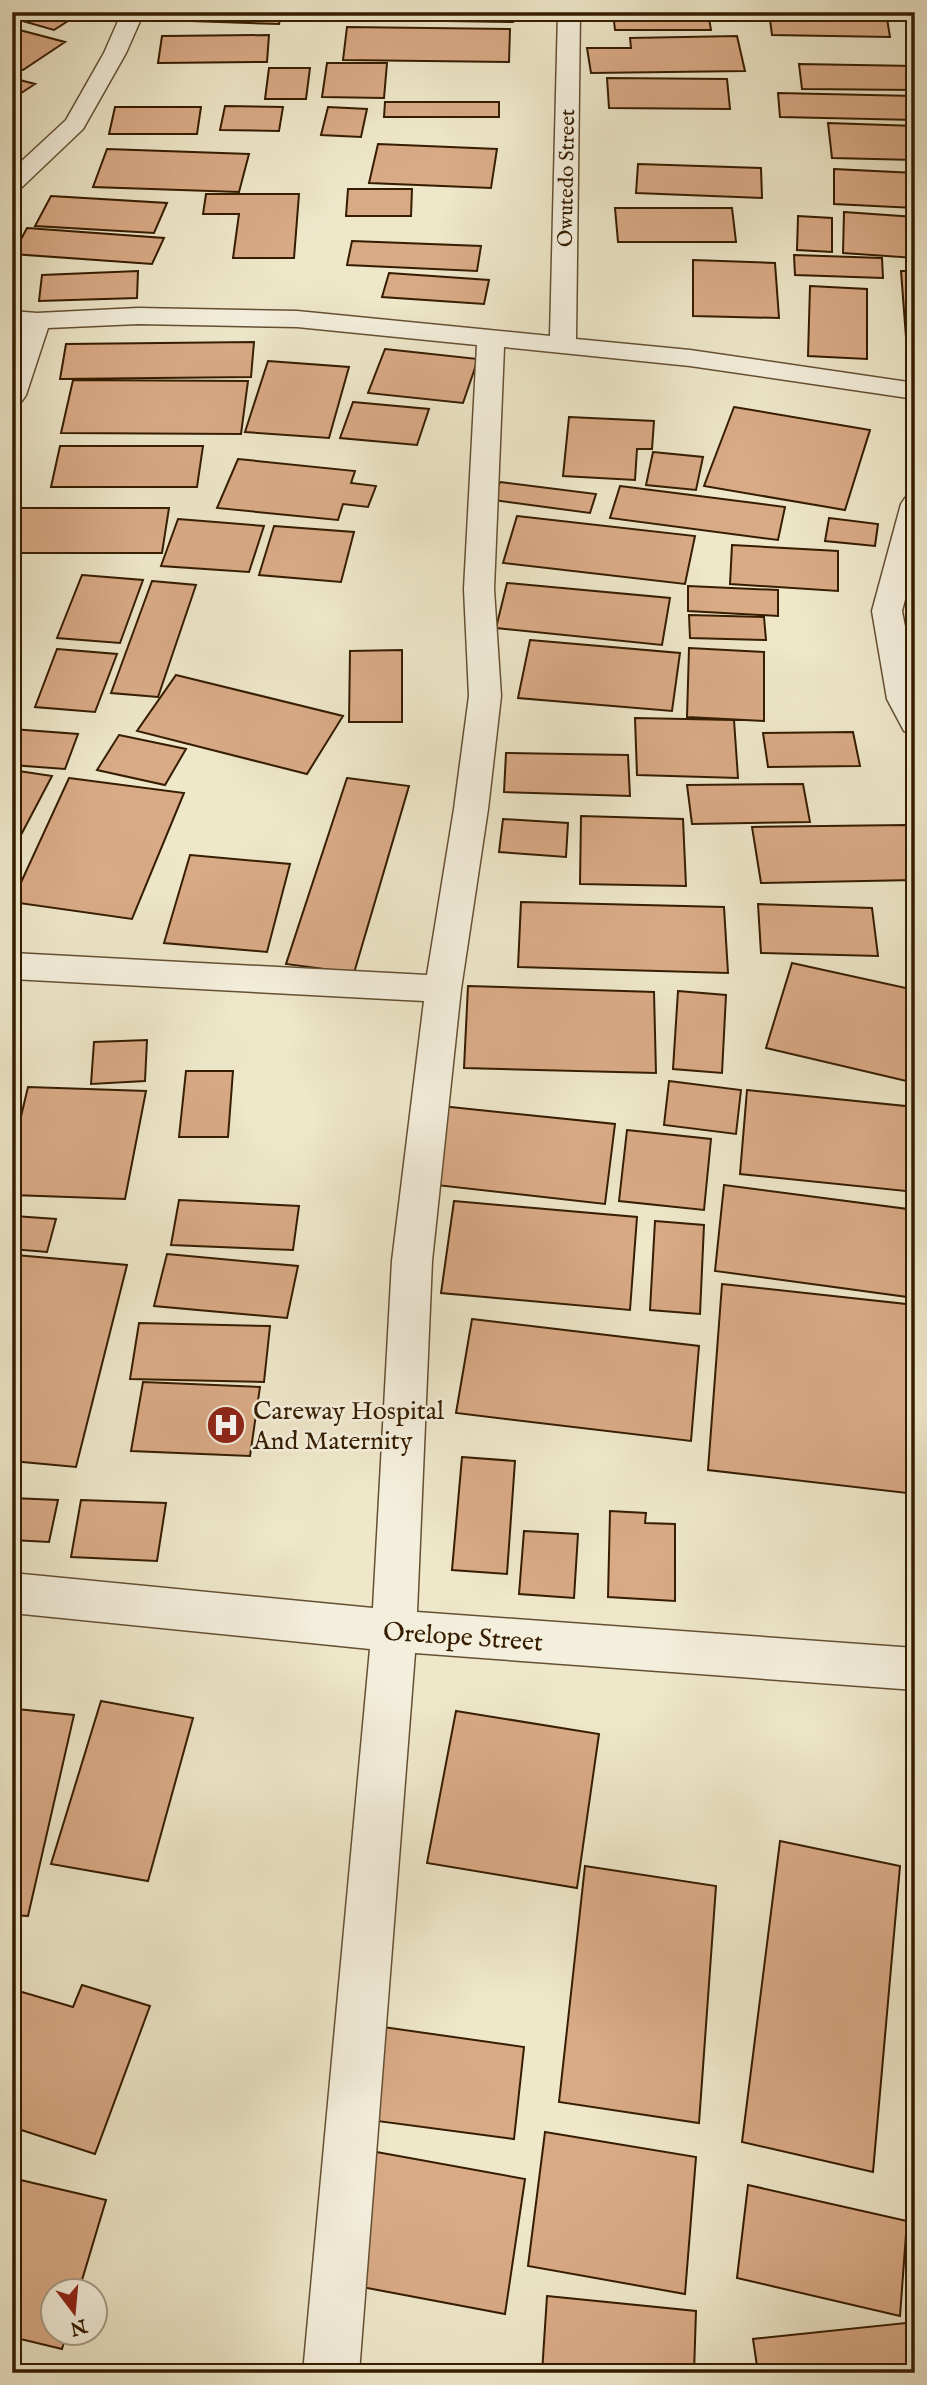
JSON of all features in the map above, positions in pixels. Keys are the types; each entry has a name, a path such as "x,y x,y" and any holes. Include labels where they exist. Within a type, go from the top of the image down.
{"street":[{"path":"12,183 75,124 115,53 133,12"},
{"name":"Owutedo Street","path":"562,344 569,12"},
{"path":"12,395 24,320 138,316 298,319 562,344 690,358 915,391"},
{"path":"331,2373 394,1631 412,1261 443,989 471,809 485,696 479,589 491,338"},
{"path":"915,504 909,517 887,611 903,699 915,724"},
{"path":"12,966 443,989"},
{"name":"Orelope Street","path":"12,1593 394,1631 915,1669"}],"building":[{"path":"12,12 82,12 54,30 12,18"},
{"path":"165,12 282,12 279,24 162,20"},
{"path":"382,12 514,12 513,22 381,20"},
{"path":"613,12 708,12 711,30 615,30"},
{"path":"769,12 886,12 890,37 772,35"},
{"path":"347,27 510,29 509,62 343,60"},
{"path":"12,28 65,42 23,70 12,67"},
{"path":"269,35 267,62 158,63 162,36"},
{"path":"737,36 745,71 591,73 587,48 631,48 630,38"},
{"path":"327,63 387,63 384,98 322,97"},
{"path":"799,64 915,66 915,90 802,89"},
{"path":"269,68 310,68 306,99 265,99"},
{"path":"12,78 35,84 12,99"},
{"path":"607,78 727,79 730,109 609,108"},
{"path":"778,93 915,96 915,120 780,117"},
{"path":"385,102 499,102 499,117 384,117"},
{"path":"225,106 283,107 279,131 220,130"},
{"path":"115,107 201,107 197,134 109,134"},
{"path":"328,107 367,109 361,137 321,135"},
{"path":"828,123 915,126 915,160 832,158"},
{"path":"378,144 497,149 491,188 369,183"},
{"path":"107,149 249,154 239,192 93,187"},
{"path":"638,164 761,168 762,198 636,193"},
{"path":"834,169 915,173 915,208 834,204"},
{"path":"348,189 412,189 411,216 346,216"},
{"path":"206,194 299,194 294,258 233,258 239,214 203,214"},
{"path":"51,196 167,203 154,233 35,226"},
{"path":"615,208 732,208 736,242 618,242"},
{"path":"844,212 915,217 915,258 843,253"},
{"path":"798,216 832,218 832,252 797,250"},
{"path":"27,228 164,238 152,264 13,254"},
{"path":"352,241 481,246 477,271 347,265"},
{"path":"794,255 882,258 883,278 795,275"},
{"path":"693,260 775,263 779,318 693,316"},
{"path":"138,271 137,298 39,301 42,275"},
{"path":"901,271 915,271 915,338 906,337"},
{"path":"389,273 489,280 484,304 382,297"},
{"path":"810,286 867,289 867,359 808,356"},
{"path":"254,342 251,377 60,379 66,344"},
{"path":"385,349 478,359 463,403 368,393"},
{"path":"268,361 349,367 329,438 245,432"},
{"path":"73,380 248,381 241,434 61,433"},
{"path":"353,402 429,409 417,445 340,438"},
{"path":"734,407 870,430 845,510 704,486"},
{"path":"569,417 654,421 652,449 637,449 635,480 563,476"},
{"path":"60,446 203,446 197,487 51,487"},
{"path":"653,452 703,457 696,490 646,485"},
{"path":"238,459 355,471 351,483 376,486 368,507 343,504 338,520 217,508"},
{"path":"500,482 596,494 590,513 493,500"},
{"path":"620,486 785,507 778,540 610,518"},
{"path":"12,508 169,508 162,553 12,553"},
{"path":"517,516 695,536 685,584 503,563"},
{"path":"829,518 878,524 875,546 825,541"},
{"path":"178,519 264,526 249,572 161,566"},
{"path":"274,526 354,532 341,582 259,575"},
{"path":"732,545 838,551 838,591 730,584"},
{"path":"82,575 143,580 120,643 57,638"},
{"path":"152,581 196,585 158,697 111,693"},
{"path":"507,583 670,598 662,645 496,628"},
{"path":"688,586 778,590 778,616 688,611"},
{"path":"689,615 764,617 766,640 690,638"},
{"path":"530,640 680,653 672,711 518,698"},
{"path":"689,648 764,652 764,721 687,717"},
{"path":"57,649 117,654 95,712 35,707"},
{"path":"402,650 402,722 349,722 350,651"},
{"path":"176,675 343,716 307,774 137,731"},
{"path":"635,718 734,720 738,778 637,775"},
{"path":"12,729 78,734 65,769 12,765"},
{"path":"853,732 860,766 768,767 763,733"},
{"path":"119,735 186,749 165,785 97,770"},
{"path":"506,753 628,755 630,796 504,792"},
{"path":"12,770 52,776 12,852"},
{"path":"69,778 184,793 132,919 12,902"},
{"path":"347,778 409,786 354,973 286,964"},
{"path":"803,784 810,822 692,824 687,785"},
{"path":"581,816 683,819 686,886 580,884"},
{"path":"503,819 568,823 566,857 499,852"},
{"path":"906,825 915,865 915,880 761,883 752,827"},
{"path":"190,855 290,864 267,952 164,943"},
{"path":"521,902 724,907 728,973 518,967"},
{"path":"758,904 872,908 878,956 761,953"},
{"path":"792,963 915,990 915,1083 766,1048"},
{"path":"468,986 654,992 656,1073 464,1068"},
{"path":"678,991 726,995 722,1073 673,1069"},
{"path":"147,1040 145,1081 91,1084 94,1042"},
{"path":"186,1071 233,1071 228,1137 179,1137"},
{"path":"669,1081 741,1090 736,1134 664,1125"},
{"path":"28,1087 146,1091 125,1199 12,1195 12,1154"},
{"path":"747,1090 915,1107 915,1192 740,1174"},
{"path":"441,1106 615,1124 605,1204 427,1184"},
{"path":"627,1130 711,1139 704,1210 619,1201"},
{"path":"724,1185 915,1210 915,1298 715,1271"},
{"path":"179,1200 299,1206 293,1250 171,1245"},
{"path":"454,1201 637,1217 630,1310 441,1293"},
{"path":"14,1216 56,1219 47,1252 12,1249"},
{"path":"655,1221 704,1225 700,1314 650,1310"},
{"path":"167,1254 298,1266 287,1318 154,1306"},
{"path":"16,1255 127,1265 76,1467 12,1461 12,1267"},
{"path":"722,1284 915,1305 915,1494 708,1470"},
{"path":"472,1319 699,1346 691,1441 456,1413"},
{"path":"139,1323 270,1326 264,1382 130,1379"},
{"path":"143,1382 260,1387 250,1456 131,1451"},
{"path":"462,1457 515,1461 507,1574 452,1570"},
{"path":"12,1498 58,1500 49,1542 12,1540"},
{"path":"81,1500 166,1503 157,1561 71,1557"},
{"path":"610,1511 646,1513 645,1523 675,1524 675,1601 608,1597"},
{"path":"524,1531 578,1534 574,1598 519,1594"},
{"path":"101,1701 193,1718 148,1881 51,1864"},
{"path":"17,1709 74,1715 28,1916 12,1915 12,1729"},
{"path":"456,1711 599,1734 577,1888 427,1863"},
{"path":"780,1841 900,1866 873,2172 742,2142"},
{"path":"585,1866 716,1886 699,2123 559,2102"},
{"path":"82,1985 150,2006 95,2154 12,2127 12,1989 73,2007"},
{"path":"376,2026 524,2047 514,2139 362,2119"},
{"path":"545,2132 696,2157 685,2294 528,2266"},
{"path":"371,2151 525,2179 505,2314 346,2284"},
{"path":"12,2178 106,2200 83,2276 38,2276 38,2343 12,2337"},
{"path":"748,2185 907,2221 900,2316 737,2278"},
{"path":"547,2296 696,2311 694,2373 542,2373"},
{"path":"915,2322 915,2373 758,2373 753,2339"}],"place":[{"name":"Careway Hospital And Maternity","path":"226,1425"}]}
